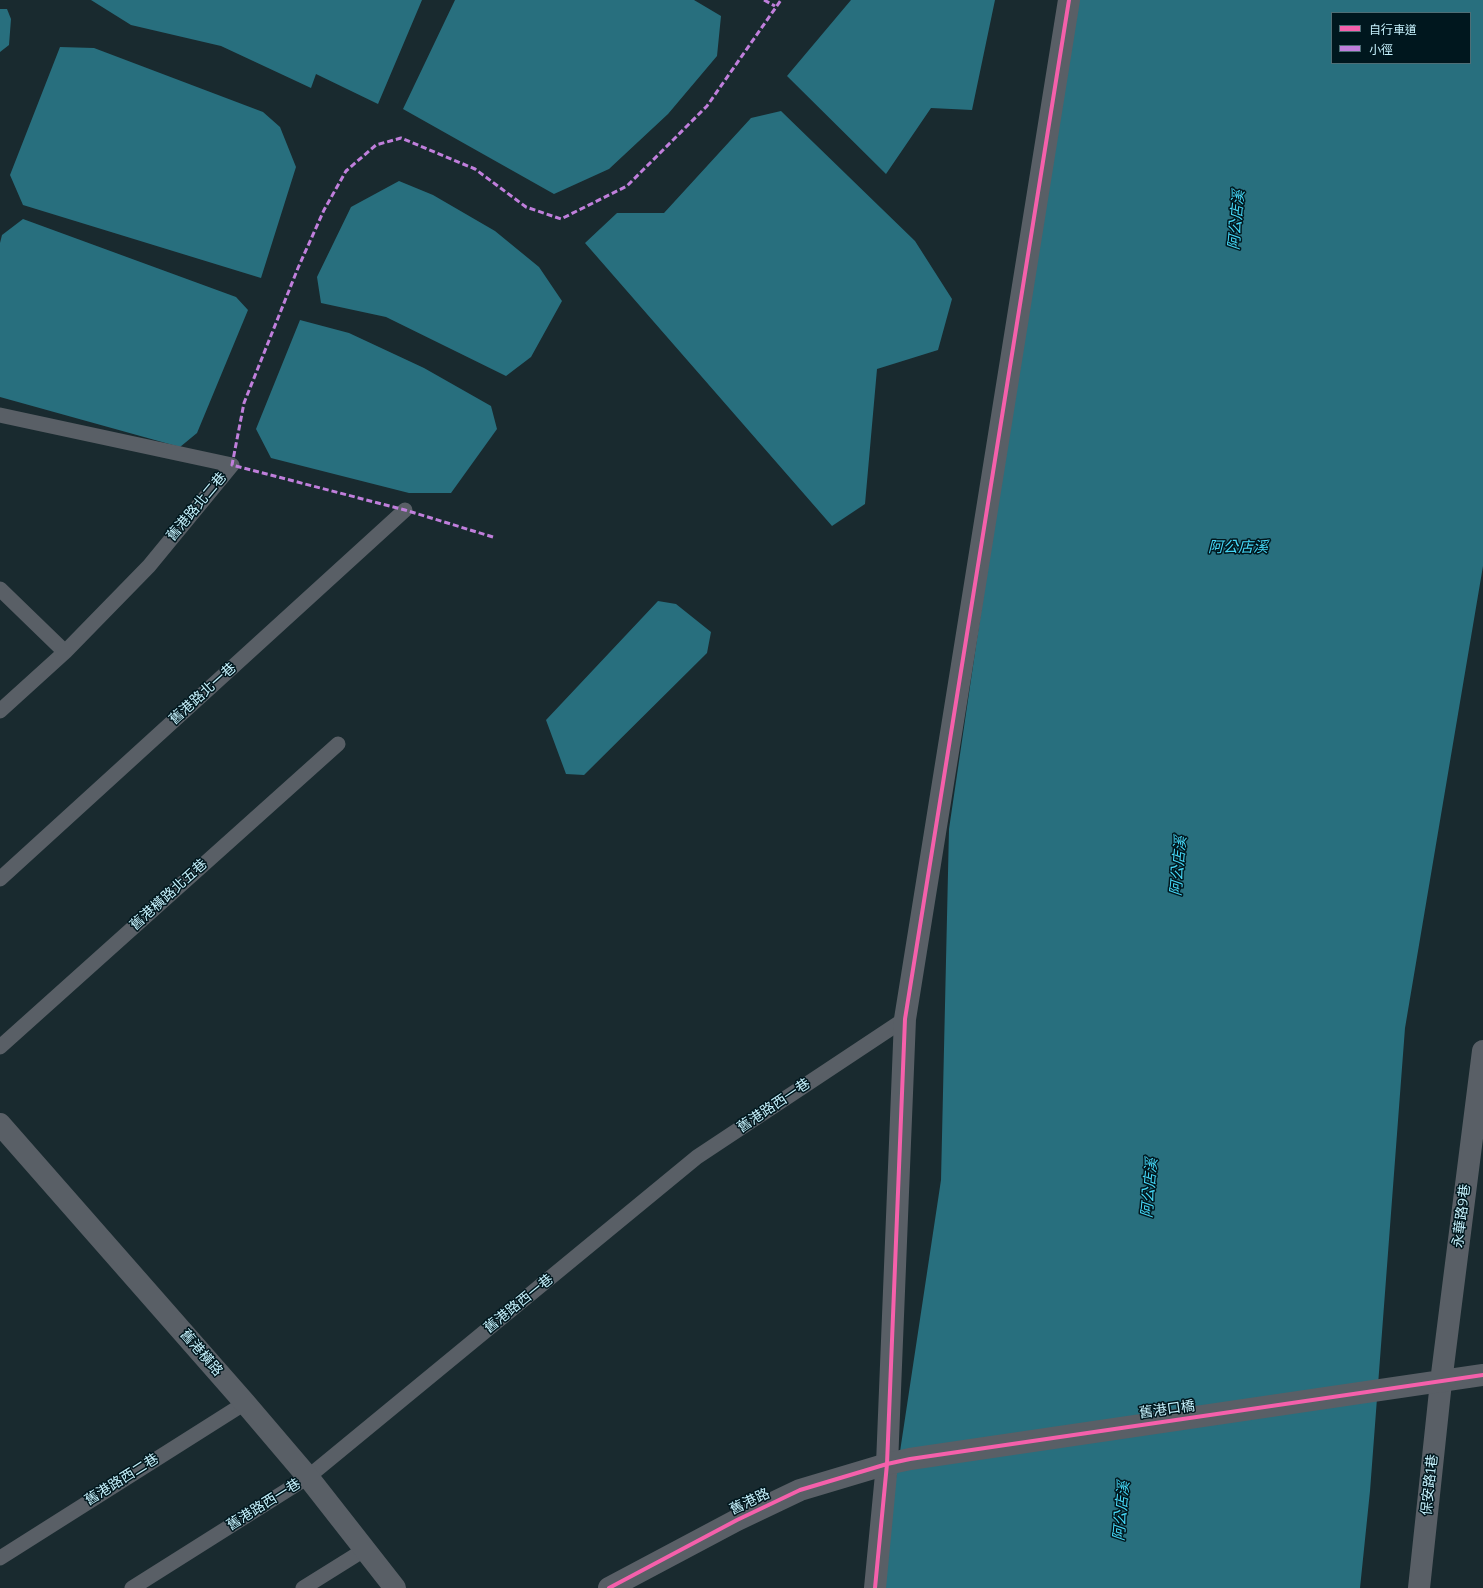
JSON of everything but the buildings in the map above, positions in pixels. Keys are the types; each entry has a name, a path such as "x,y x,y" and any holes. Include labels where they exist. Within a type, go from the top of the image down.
{"street":[{"path":"875,1588 887,1464 905,1019 1069,0"},
{"name":"永華路9巷","path":"1434,1383 1483,1050"},
{"name":"舊港橫路","path":"0,1124 308,1477 395,1588"},
{"name":"舊港口橋","path":"910,1459 1483,1375"},
{"name":"保安路1巷","path":"1419,1588 1434,1383"},
{"name":"舊港路","path":"609,1588 737,1520 800,1490 887,1464 910,1459"}],"lane":[{"name":"舊港路北二巷","path":"0,415 232,465 149,566 65,652 0,711"},
{"name":"舊港路北一巷","path":"0,879 405,510"},
{"path":"0,589 65,652"},
{"name":"舊港橫路北五巷","path":"0,1047 338,744"},
{"name":"舊港路西一巷","path":"132,1588 308,1477 697,1158 905,1019"},
{"name":"舊港路西二巷","path":"0,1558 245,1403"},
{"path":"303,1588 364,1550"}],"water":[{"path":"91,0 422,0 378,104 316,74 311,88 221,46 131,25"},
{"path":"455,0 694,0 721,16 717,56 668,114 609,169 554,194 403,109"},
{"path":"851,0 995,0 972,110 931,108 886,174 787,76"},
{"name":"阿公店溪","path":"1074,0 1483,0 1483,566 1405,1028 1370,1491 1360,1588 882,1588 888,1531 941,1180 949,829 1002,469"},
{"path":"0,9 7,9 11,19 9,45 0,52"},
{"path":"60,47 94,48 263,112 280,127 296,167 261,278 23,205 10,175"},
{"path":"781,111 915,241 952,299 938,350 877,369 865,504 832,526 585,243 617,213 664,213 751,118"},
{"path":"399,181 433,195 495,231 539,267 562,301 531,357 506,376 386,317 321,303 317,277 351,207"},
{"path":"23,219 236,297 248,310 197,433 180,447 0,397 0,243 2,235"},
{"path":"300,320 349,333 424,368 491,406 497,429 451,493 409,493 271,458 256,429"},
{"path":"658,601 676,604 711,632 707,653 584,775 566,774 546,720"}],"marked path":[{"path":"764,0 775,6"},
{"path":"493,537 405,510 232,465 244,403 298,268 324,210 346,171 376,145 401,138 475,169 526,207 561,219 627,186 707,106 781,0"}],"cycle path":[{"path":"875,1588 887,1464 905,1019 1069,0"},
{"path":"609,1588 737,1520 800,1490 887,1464 910,1459 1483,1375"}]}
